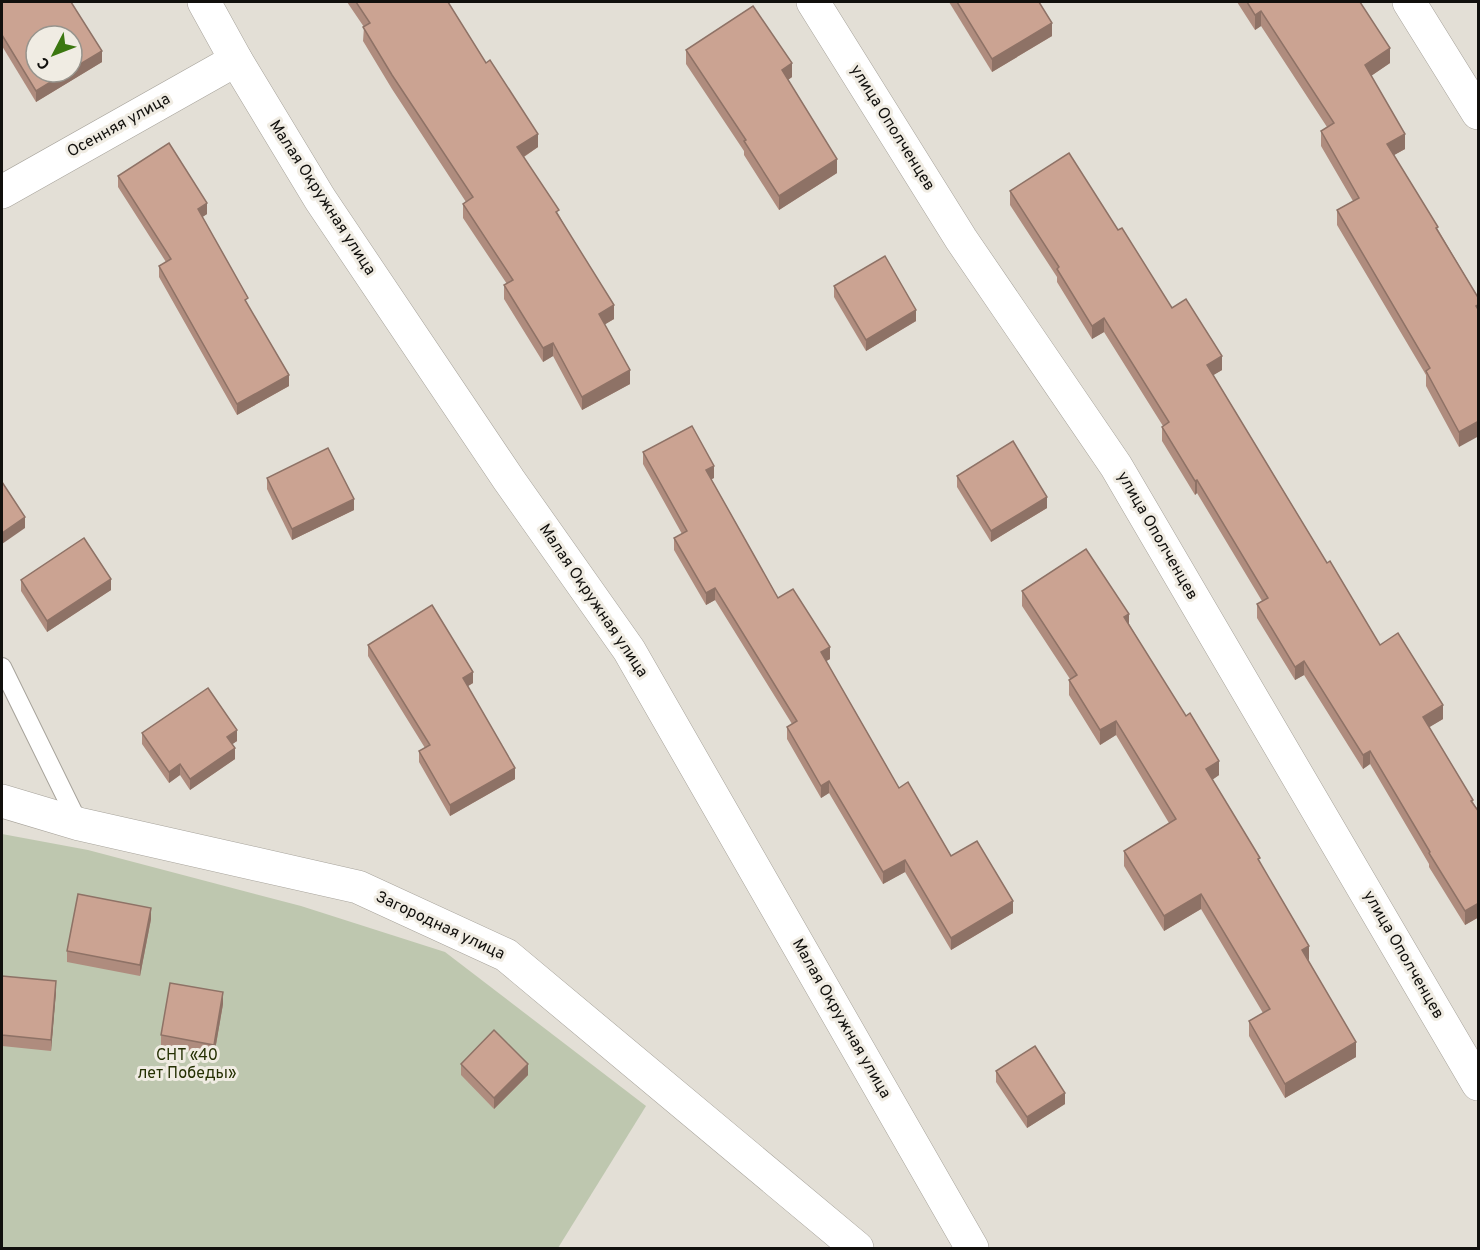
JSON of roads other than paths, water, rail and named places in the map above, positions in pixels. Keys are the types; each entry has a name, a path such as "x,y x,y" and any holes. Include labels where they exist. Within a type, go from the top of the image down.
{"street":[{"name":"Малая Окружная улица","path":"204,2 236,60 320,199 509,480 629,650 972,1248"},
{"name":"улица Ополченцев","path":"813,2 961,238 1116,466 1479,1084"},
{"path":"1409,2 1479,113"},
{"name":"Осенняя улица","path":"2,192 236,60"},
{"name":"Загородная улица","path":"2,801 79,824 358,887 506,955 857,1248"}],"lane":[{"path":"2,667 79,824"}],"park label":[{"name":"СНТ «40 лет Победы»","path":"187,1065"}]}
